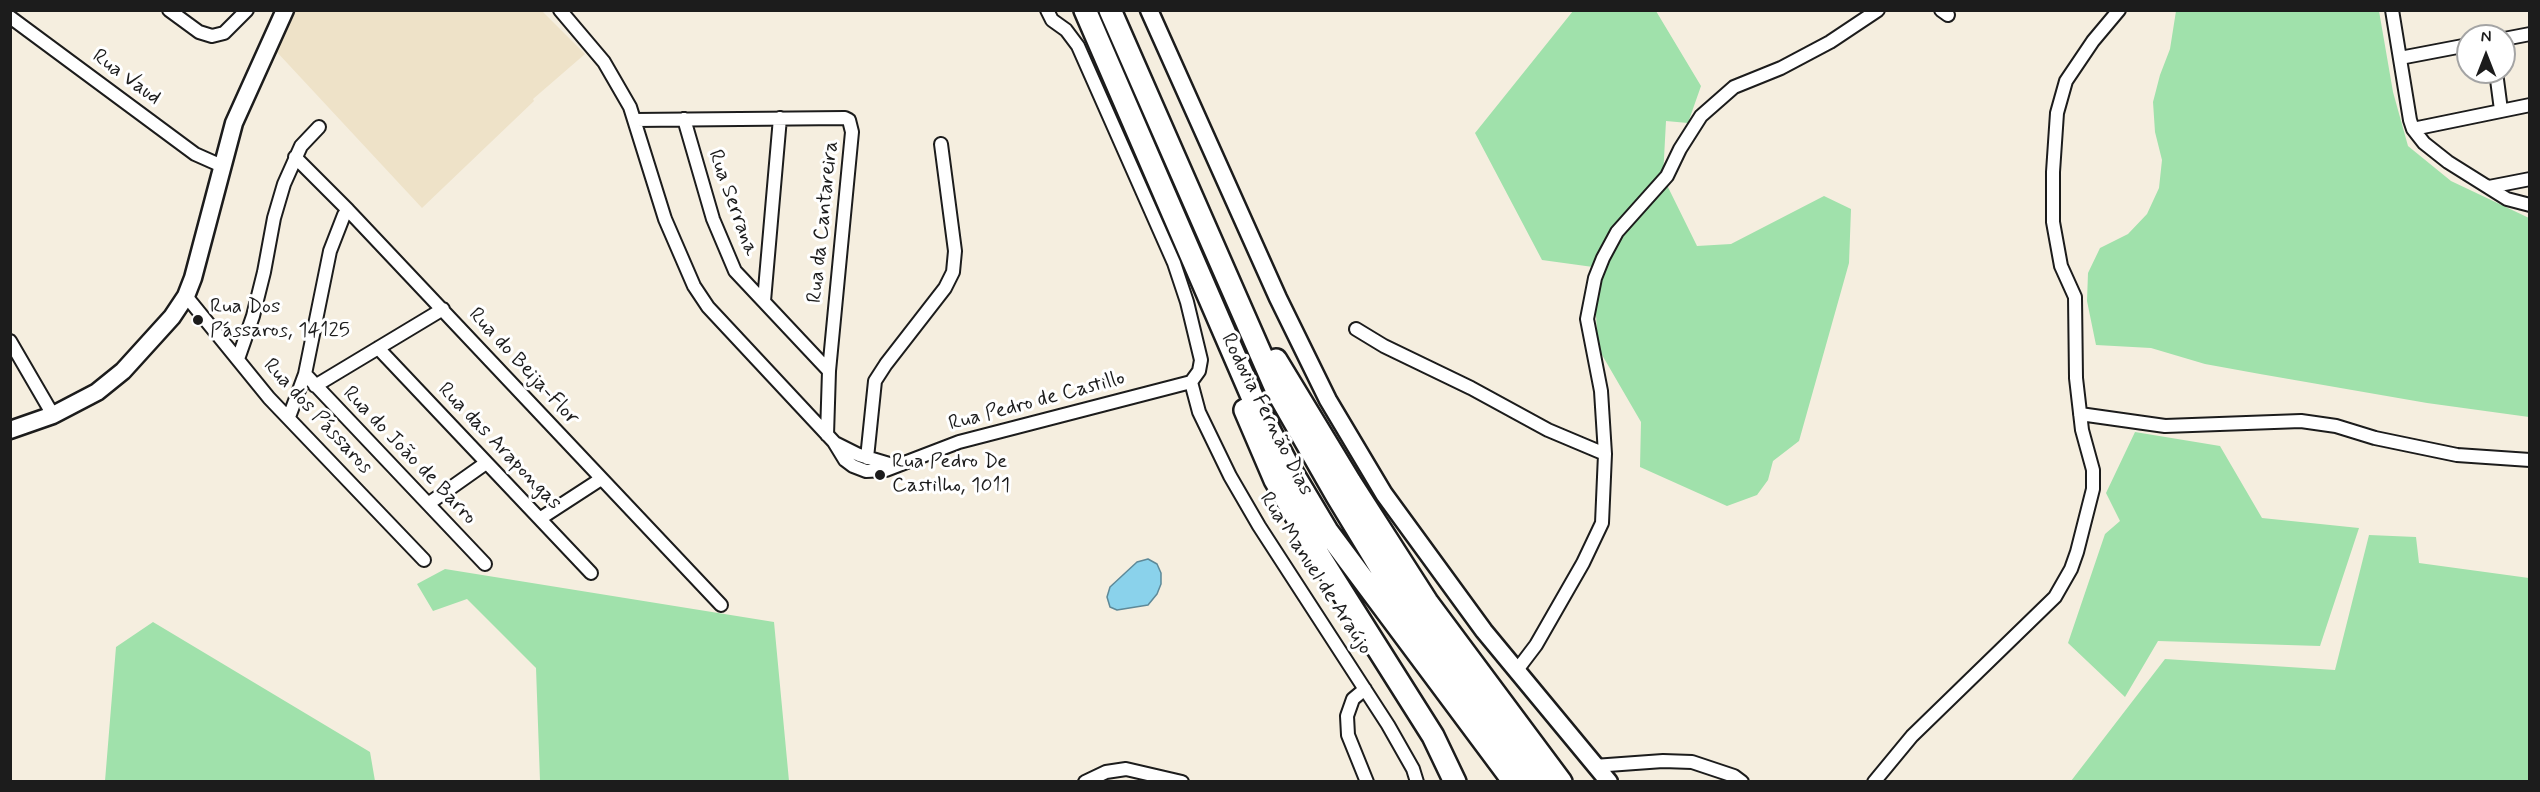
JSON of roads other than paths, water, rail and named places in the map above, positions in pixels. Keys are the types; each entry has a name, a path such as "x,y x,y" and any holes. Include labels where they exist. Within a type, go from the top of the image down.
{"highway":[{"name":"Rodovia Fernão Dias","path":"1084,10 1254,401 1298,482 1327,531 1510,778"},
{"name":"Rodovia Fernão Dias","path":"1110,10 1277,392 1342,506 1388,580 1536,782"},
{"path":"1159,183 1183,269 1275,480 1318,554 1433,736 1455,782"},
{"path":"1226,275 1350,482 1427,602 1561,782"},
{"path":"1240,400 1298,482"}],"street":[{"path":"169,10 199,32 212,36 224,33 247,10"},
{"path":"10,430 53,415 97,392 123,371 172,317 186,296 193,278 234,123 285,10"},
{"name":"Rua Pedro de Castillo","path":"560,10 608,68 635,120 665,219 694,286 708,307 830,438 845,460 853,466 866,471 878,472 959,442 1191,382"},
{"path":"1047,10 1052,20 1066,30 1078,45 1174,264 1187,302 1201,360 1199,371 1191,382"},
{"path":"1149,10 1278,298 1328,400 1384,494 1484,631 1609,782"},
{"path":"1517,670 1536,645 1598,534 1603,508 1605,454 1600,390 1587,319 1595,278 1617,232 1667,176 1680,149 1701,116 1734,87 1781,68 1830,42 1878,10"},
{"path":"1874,782 1912,736 2047,605 2064,582 2077,552 2093,489 2093,470 2080,414 2076,378 2075,297 2061,266 2053,222 2053,172 2057,113 2063,88 2077,63 2119,10"},
{"path":"2392,10 2413,129 2432,149 2507,199 2529,205"},
{"name":"Rua Vaud","path":"10,17 195,154 222,166"},
{"path":"2400,58 2456,47"},
{"path":"2498,84 2501,110"},
{"path":"2413,129 2529,105"},
{"path":"764,301 780,118"},
{"name":"Rua da Cantareira","path":"635,120 780,118 844,118 849,120 852,125 829,371 830,438"},
{"name":"Rua Serrana","path":"684,119 712,219 740,278 829,371"},
{"path":"238,359 262,283 278,204 295,157 301,146 319,127"},
{"path":"867,458 875,381 945,288 953,272 955,251 941,144"},
{"name":"Rua do Beija-Flor","path":"295,157 348,210 721,605"},
{"path":"2489,187 2529,179"},
{"path":"289,417 305,374 330,251 348,210"},
{"name":"Rua dos Pássaros","path":"186,296 269,398 423,560"},
{"path":"315,386 442,309"},
{"path":"1356,329 1384,346 1471,388 1548,430 1605,454"},
{"path":"10,341 53,415"},
{"name":"Rua das Arapongas","path":"378,348 591,573"},
{"name":"Rua do João de Barro","path":"305,374 485,564"},
{"name":"Rua Manuel de Araújo","path":"1191,382 1199,412 1236,486 1259,526 1365,689 1413,769 1417,782"},
{"path":"2080,414 2165,426 2301,421 2336,426 2375,438 2457,455 2529,460"},
{"path":"830,438 867,458 896,466"},
{"path":"428,504 486,463"},
{"path":"541,518 601,479"},
{"path":"1365,689 1353,699 1347,716 1348,735 1367,782"},
{"path":"1594,766 1663,761 1692,762 1734,776 1742,782"},
{"path":"1085,782 1106,772 1126,769 1182,782"}],"water":[{"path":"1148,559 1157,564 1161,573 1161,584 1157,594 1148,605 1117,610 1110,607 1107,597 1110,587 1137,562"}],"place":[{"name":"Rua Dos Pássaros, 14125","path":"198,320"},
{"name":"Rua Pedro De Castilho, 1011","path":"880,475"}]}
